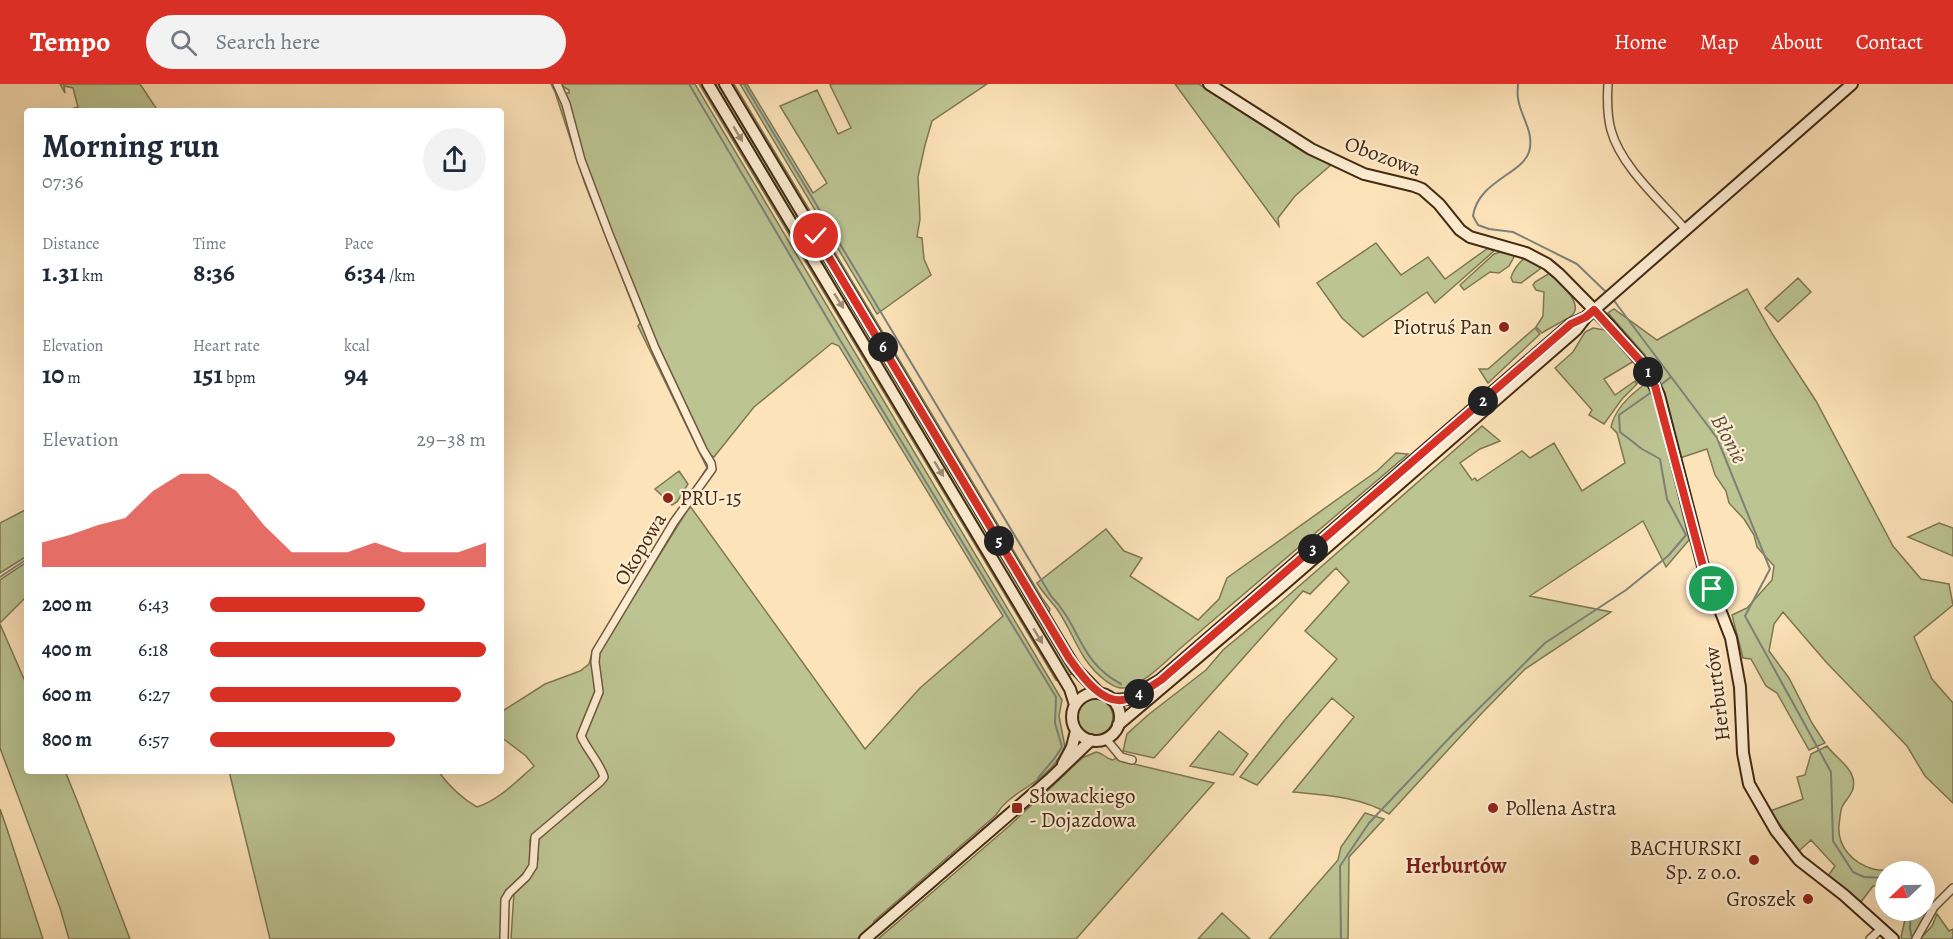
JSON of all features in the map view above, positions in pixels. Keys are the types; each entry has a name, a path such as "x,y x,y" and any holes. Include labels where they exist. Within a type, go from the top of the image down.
{"main road":[{"path":"708,84 1070,689 1075,705 1072,718 1076,731 1072,747 1059,771"},
{"path":"725,84 1069,658 1099,693 1112,700 1119,712 1118,725 1106,739 1085,739 1076,731"},
{"name":"Obozowa","path":"1209,84 1311,149 1364,174 1422,189 1460,230 1470,237 1506,246 1536,257 1559,274 1594,310"},
{"path":"1112,700 1127,699 1161,680 1622,286 1852,84"},
{"path":"1118,725 1288,581 1574,327 1580,311 1578,293"},
{"name":"Herburtów","path":"1594,310 1644,365 1659,395 1703,566 1734,651 1740,687 1743,753 1749,784 1776,831 1799,860 1893,939"},
{"path":"1574,327 1594,322 1611,327"},
{"path":"1075,705 1085,696 1099,693"},
{"path":"865,939 1059,771 1091,740"}],"street":[{"name":"Okopowa","path":"504,939 505,900 526,877 532,866 535,837 604,777 603,771 587,749 581,736 598,692 596,652 674,522 712,469 645,323 593,193 581,160 566,104 557,84"},
{"path":"1608,84 1608,116 1617,147 1632,169 1686,230"},
{"path":"1106,739 1121,757 1132,760"},
{"path":"1917,938 1934,907 1953,888"},
{"path":"1870,939 1882,928"}],"green space":[{"path":"60,84 140,84 156,108 74,108 78,107 73,88 64,86 65,93"},
{"path":"551,84 555,84 561,97 600,216 710,467 686,500 707,468 638,326 640,323 585,184"},
{"path":"559,84 695,84 1062,700 1059,716 1065,747 1052,767 1008,801 996,815 874,921 874,925 857,939 511,939 514,892 535,870 538,858 537,841 605,781 595,764 601,777 595,784 533,834 530,840 530,866 510,888 501,939 270,939 230,774 440,774 466,800 477,807 493,800 534,766 526,756 504,739 504,710 545,684 580,671 589,664 593,650 613,630 690,506 865,749 920,688 1003,616 839,346 832,343 754,407 714,457 708,454 661,355 593,189 564,93 569,93 569,90"},
{"path":"699,84 703,84 1060,681 1056,680"},
{"path":"714,84 720,84 1073,673 1068,676"},
{"path":"730,84 734,84 1050,609 1049,612 1039,601"},
{"path":"740,84 747,84 813,193 827,183 780,106 817,90 838,134 851,128 830,85 987,84 932,121 918,177 920,219 917,237 922,238 924,259 931,275 877,314"},
{"path":"1175,84 1199,84 1304,152 1332,164 1295,196 1278,218 1279,226"},
{"path":"1376,243 1401,275 1428,257 1445,279 1488,248 1494,251 1435,303 1427,292 1363,337 1342,318 1317,283"},
{"path":"1504,251 1515,255 1509,266 1499,273 1490,272 1464,290 1460,285 1494,254"},
{"path":"1527,257 1540,269 1521,283 1513,282 1511,278 1513,272"},
{"path":"1550,273 1569,293 1575,311 1571,316 1542,333 1536,327 1543,316 1544,292 1536,290 1533,285"},
{"path":"1798,278 1811,292 1778,322 1765,308"},
{"path":"1747,289 1773,335 1816,401 1893,546 1921,579 1949,584 1953,605 1914,637 1932,679 1953,703 1953,803 1925,776 1907,746 1826,662 1783,612 1774,624 1769,651 1789,678 1825,743 1809,750 1777,693 1766,686 1751,659 1743,658 1732,615 1747,608 1772,580 1774,566 1757,547 1754,535 1744,519 1729,503 1726,491 1715,475 1707,449 1680,458 1662,387 1645,355 1608,313 1614,309 1657,340"},
{"path":"1535,328 1540,334 1488,383 1479,369 1488,369"},
{"path":"1593,328 1605,330 1634,361 1604,379 1615,395 1635,381 1637,384 1622,399 1604,424 1589,415 1592,410 1555,368 1573,352 1585,332"},
{"path":"1648,382 1661,424 1689,540 1666,567 1643,521 1530,596 1611,612 1525,669 1389,814 1354,800 1293,792 1354,717 1332,698 1257,785 1240,777 1337,659 1305,631 1349,582 1336,568 1310,594 1303,591 1154,758 1123,751 1127,734 1206,670 1223,650 1482,426 1500,441 1480,449 1460,463 1472,480 1475,478 1477,481 1522,451 1530,458 1554,443 1582,491 1625,463 1617,433 1611,427 1616,414 1625,402"},
{"path":"1396,453 1408,454 1154,672 1130,687 1116,687 1089,665 1057,609 1037,583 1106,529 1124,551 1142,558 1130,576 1198,620 1219,599 1227,578 1377,471"},
{"path":"679,471 688,484 677,502 672,505 655,489"},
{"path":"24,511 24,558 0,573 0,523"},
{"path":"1939,523 1953,528 1953,556 1908,537"},
{"path":"24,564 24,599 0,623 0,580"},
{"path":"0,624 24,679 24,774 66,774 130,939 69,939 60,908 0,748"},
{"path":"1095,699 1107,705 1113,717 1107,729 1095,735 1083,729 1077,717 1083,705"},
{"path":"1219,731 1248,754 1233,775 1190,766"},
{"path":"1827,746 1846,766 1853,778 1852,790 1840,813 1839,833 1848,853 1859,863 1875,870 1875,886 1861,902 1828,876 1835,866 1811,840 1799,851 1770,811 1803,799 1797,777 1805,775 1811,754"},
{"path":"1096,752 1113,760 1116,758 1214,783 1076,939 878,939 1008,827 1082,758"},
{"path":"0,809 6,826 43,939 0,939"},
{"path":"1365,813 1384,819 1349,857 1348,939 1269,939 1338,860 1341,847"},
{"path":"1222,913 1250,939 1198,939"},
{"path":"1937,914 1949,931 1953,929 1953,939 1920,939 1932,926"},
{"path":"1905,921 1924,921 1912,939 1901,937"}],"waterway":[{"path":"689,84 840,340 1056,697 1055,723 1062,747 1038,778"},
{"path":"744,84 1088,655 1107,675 1121,684"},
{"name":"Błonie","path":"1518,84 1519,105 1529,131 1529,152 1525,160 1483,194 1473,216 1478,225 1513,232 1577,264 1608,294"},
{"name":"Błonie","path":"1612,298 1717,438 1770,569 1745,616 1831,772 1833,841 1853,872 1864,877 1875,878"},
{"path":"1658,387 1671,377"},
{"path":"1341,939 1340,866 1369,823 1454,733 1545,643 1626,590 1668,556 1686,535 1667,499 1660,459 1620,432 1619,415 1653,391"},
{"path":"0,577 24,561"},
{"path":"1047,791 1066,773"},
{"name":"Błonie","path":"1910,921 1912,939"}],"place":[{"name":"Piotruś Pan","path":"1504,327"},
{"name":"PRU-15","path":"668,498"},
{"name":"Słowackiego - Dojazdowa","path":"1017,808"},
{"name":"Pollena Astra","path":"1493,808"},
{"name":"BACHURSKI Sp. z o.o.","path":"1754,860"},
{"name":"Groszek","path":"1808,899"}],"district":[{"name":"Herburtów","path":"1456,866"}],"route":[{"path":"816,236 1069,658 1099,693 1112,700 1127,699 1161,680 1571,324 1586,317 1594,310 1632,351 1651,376 1659,395 1703,566 1712,589"}]}
